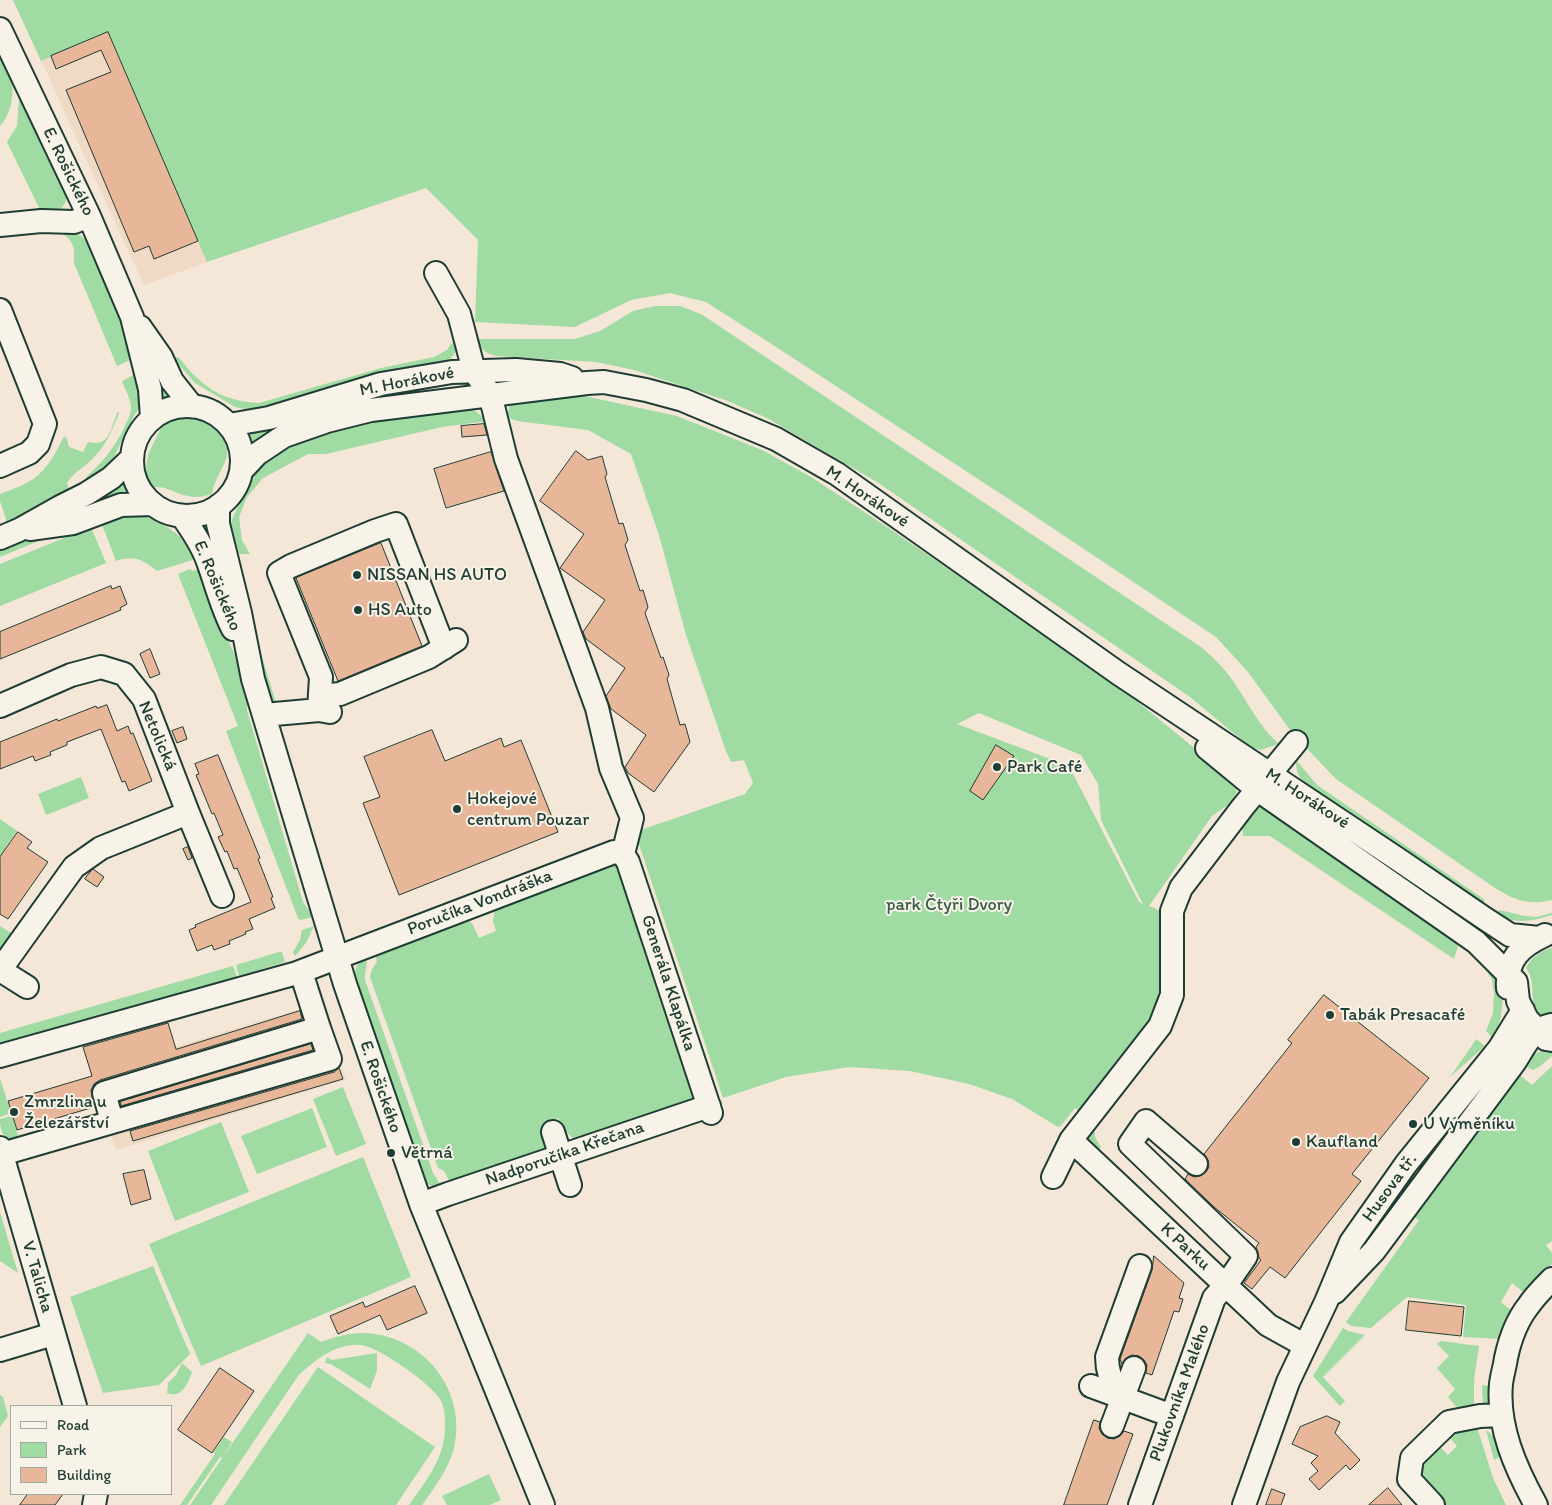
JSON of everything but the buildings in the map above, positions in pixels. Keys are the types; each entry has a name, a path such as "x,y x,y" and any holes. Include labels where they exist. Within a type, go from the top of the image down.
{"street":[{"name":"E. Rošického","path":"0,29 89,216 132,317 150,390 152,418"},
{"path":"0,226 41,221 74,222 89,216"},
{"path":"436,273 459,314 474,371 490,394 506,459 597,708 611,768 632,818 623,854"},
{"path":"0,310 45,424 38,444 29,452 0,466"},
{"name":"E. Rošického","path":"132,317 161,357 172,381 191,405"},
{"name":"M. Horákové","path":"230,425 269,418 381,384 452,372 516,370 543,372 560,374 587,383"},
{"name":"M. Horákové","path":"242,470 257,454 284,436 371,410 490,394 604,382 646,390 683,400 776,440 837,474 1118,673 1198,741 1264,782 1399,860 1510,935 1549,934"},
{"path":"191,405 206,408 219,415 230,425 238,438 242,454 242,470 234,490 218,506 195,516 182,516 167,512 153,504 141,491 134,475 132,458 135,442 142,429 152,418 164,410 177,406 191,405"},
{"path":"10,534 86,494 111,478 132,458"},
{"path":"10,534 73,523 121,505 153,504"},
{"name":"E. Rošického","path":"218,506 218,524 240,613 248,658 264,716 375,1074 421,1204 543,1505"},
{"name":"E. Rošického","path":"182,516 196,536 204,552 223,606 248,658"},
{"path":"264,716 323,706 340,694 429,657 450,644 396,524 278,573 321,677 323,706"},
{"name":"Netolická","path":"0,706 71,675 101,667 124,674 144,699 222,896"},
{"path":"1053,1177 1071,1140 1160,1026 1172,995 1172,911 1181,888 1242,808 1296,742"},
{"name":"M. Horákové","path":"1264,782 1473,940 1488,945 1498,952 1514,973"},
{"path":"27,987 0,970 74,866 100,848 188,813"},
{"name":"Poručíka Vondráška","path":"338,959 366,946 614,852 623,854"},
{"name":"Generála Klapálka","path":"623,854 628,862 710,1110"},
{"path":"1507,1036 1509,1006 1519,952 1527,944 1549,934"},
{"path":"0,1056 301,972 338,959"},
{"path":"1,1151 112,1122 330,1059 301,972"},
{"path":"1514,973 1518,1001 1527,1019 1548,1033"},
{"path":"1514,973 1525,978 1530,1008 1548,1033"},
{"name":"Husova tř.","path":"1244,1505 1288,1382 1326,1302 1351,1242 1406,1164 1499,1049 1522,1010"},
{"path":"112,1122 104,1093 319,1028"},
{"name":"Husova tř.","path":"1326,1302 1374,1251 1516,1059 1548,1033"},
{"name":"Nadporučíka Křečana","path":"421,1204 561,1155 710,1110"},
{"name":"Plukovníka Malého","path":"1140,1505 1214,1298 1226,1286 1246,1256 1130,1144 1146,1122 1196,1164"},
{"path":"552,1132 570,1185"},
{"name":"K Parku","path":"1071,1140 1268,1325 1304,1345"},
{"name":"V. Talicha","path":"1,1151 75,1405"},
{"path":"1121,1397 1107,1370 1107,1358 1140,1266"},
{"path":"1536,1505 1520,1476 1502,1416 1501,1384 1516,1325 1528,1306 1552,1279"},
{"path":"0,1350 53,1334"},
{"path":"1112,1426 1121,1397 1134,1368"},
{"path":"1091,1386 1172,1416"},
{"path":"1433,1505 1409,1479 1412,1458 1449,1422 1480,1416 1502,1416"}],"shaded area":[{"path":"110,29 210,261 144,285 41,59"},
{"path":"317,1004 346,1079 116,1150 91,1072"}],"green space":[{"path":"13,0 1552,0 1552,900 1543,902 1522,901 1502,892 1336,779 1293,734 1248,672 1216,637 1024,509 706,302 670,293 631,300 575,327 475,322 478,240 426,188 207,262 108,32 41,61"},
{"path":"0,54 9,70 13,92 7,116 0,126"},
{"path":"20,86 68,193 63,207 53,212 42,214 7,142 17,126"},
{"path":"59,231 69,231 80,235 98,251 135,358 117,366 74,263 71,241"},
{"path":"655,306 680,306 701,314 1201,647 1226,672 1260,722 1279,744 1260,750 1249,746 1190,697 877,482 767,418 725,400 634,370 596,362 496,356 484,350 478,339 575,339 600,331 633,311"},
{"path":"457,341 455,353 447,362 251,410 235,407 195,383 173,358 179,358 198,379 213,390 229,398 259,403 381,368 434,357 447,350 451,344"},
{"path":"144,350 176,401 162,404"},
{"path":"141,371 141,406 135,414 114,457 86,483 86,477 112,448 130,415 130,403 122,381"},
{"name":"park Čtyři Dvory","path":"584,396 677,416 762,450 811,477 887,527 1116,684 1237,783 1236,794 1231,803 1212,816 1149,906 1165,913 1161,1009 1082,1113 1075,1108 1061,1126 1058,1127 1012,1099 969,1084 910,1071 849,1067 786,1077 723,1098 635,832 745,794 753,783 744,760 731,762 726,751 686,635 659,535 631,454 588,430 517,421 507,417 510,403 519,399","holes":["979,713 1081,755 1098,784 1101,820 1143,904 1139,902 1069,766 957,724"]},
{"path":"472,408 487,421 442,427 326,454 308,454 263,478 247,497 239,517 242,540 250,554 239,554 238,549 234,547 229,537 230,525 240,501 259,468 267,459 289,444 362,422"},
{"path":"118,411 119,413 111,433 104,445 69,480 67,483 69,490 47,501 18,522 8,525 0,501 0,494 24,484 37,476 51,460 64,436 69,447 83,452 88,442 96,443 106,439"},
{"path":"178,414 196,418 224,431 227,442 226,458 212,494 193,497 159,487 151,487 146,465 149,452 165,417"},
{"path":"299,422 265,436 248,450 245,433"},
{"path":"128,476 131,492 120,494 92,506 77,506"},
{"path":"132,512 170,529 185,542 196,559 157,571 138,559 128,558 116,561 101,522"},
{"path":"91,527 106,563 0,606 0,564"},
{"path":"65,530 0,557 0,548 23,539"},
{"path":"190,569 192,571 200,569 212,610 242,670 247,696 247,710 303,902 313,917 300,920 298,918 226,731 238,726 178,574"},
{"path":"246,605 277,706 268,699"},
{"path":"1296,760 1317,785 1485,900 1482,905 1308,787 1299,775"},
{"path":"81,777 89,798 46,815 38,794"},
{"path":"1266,805 1461,937 1454,959 1270,836 1243,836 1242,821 1250,808"},
{"path":"0,819 17,831 0,856"},
{"path":"1364,851 1396,869 1473,922 1471,926"},
{"path":"606,860 623,866 695,1091 690,1103 576,1141 562,1128 558,1118 545,1123 546,1144 543,1152 451,1184 444,1171 438,1168 370,977 372,969 377,962 375,953 467,920 472,923 479,938 496,931 493,921 495,907"},
{"path":"1499,910 1525,916 1536,917 1552,913 1552,915 1538,919 1517,921 1496,914"},
{"path":"0,926 11,933 0,949"},
{"path":"314,926 306,943 295,956 293,952 300,940 302,930"},
{"path":"1552,948 1552,1017 1545,1019 1535,1006 1532,981 1526,968 1537,955"},
{"path":"1470,951 1494,967 1503,997 1501,1017 1492,1037 1486,1031 1493,1013 1494,992 1492,980 1485,968"},
{"path":"282,952 285,962 239,976 236,965"},
{"path":"365,956 367,962 365,980 433,1173 441,1188 433,1187 422,1180 355,978 357,966"},
{"path":"233,966 237,977 0,1050 0,1033"},
{"path":"1476,1039 1485,1046 1450,1077 1475,1041"},
{"path":"1552,1047 1552,1056 1539,1067 1533,1070 1524,1066 1534,1054"},
{"path":"1501,1060 1505,1063 1378,1227 1366,1239 1399,1191"},
{"path":"1552,1066 1552,1241 1546,1245 1552,1253 1552,1264 1523,1292 1512,1283 1501,1302 1513,1312 1500,1339 1463,1337 1466,1305 1407,1297 1371,1328 1351,1326 1346,1322 1419,1220 1412,1216 1517,1073 1532,1085"},
{"path":"0,1078 11,1113 0,1117"},
{"path":"343,1087 366,1144 336,1156 313,1099"},
{"path":"312,1108 327,1147 257,1174 241,1136"},
{"path":"12,1116 20,1142 7,1138 2,1132 0,1119"},
{"path":"221,1122 249,1192 175,1221 148,1151"},
{"path":"1087,1125 1095,1133 1095,1137 1101,1147 1095,1154 1085,1140"},
{"path":"363,1157 411,1277 201,1366 149,1244"},
{"path":"0,1212 18,1273 0,1261"},
{"path":"153,1266 190,1354 159,1385 103,1393 70,1297"},
{"path":"1343,1328 1365,1335 1323,1377 1345,1401 1340,1406 1313,1376"},
{"path":"308,1333 321,1342 340,1336 360,1333 374,1334 393,1339 411,1347 439,1373 449,1390 455,1408 457,1428 451,1456 445,1471 432,1492 422,1505 409,1505 433,1469 442,1449 445,1424 441,1401 428,1386 404,1367 369,1347 352,1345 326,1354 298,1376 211,1505 190,1505"},
{"path":"1441,1341 1479,1346 1474,1380 1474,1407 1459,1410 1448,1397 1455,1389 1437,1368 1449,1356 1437,1344"},
{"path":"377,1353 377,1371 370,1389 331,1364 325,1363 327,1357 332,1360"},
{"path":"182,1363 192,1372 189,1381 184,1389 177,1394 167,1393 168,1383 176,1375"},
{"path":"318,1367 435,1447 396,1505 224,1505"},
{"path":"1482,1385 1493,1386 1491,1403 1483,1410"},
{"path":"0,1395 3,1397 8,1416 0,1427"},
{"path":"1477,1427 1493,1478 1506,1505 1442,1505 1419,1480 1417,1462 1444,1435","holes":["1450,1438 1457,1446 1448,1455 1440,1447"]},
{"path":"1486,1430 1498,1440 1502,1456 1494,1460"},
{"path":"224,1437 232,1442 222,1458 220,1457 187,1505 180,1505 215,1454 214,1452"},
{"path":"489,1474 501,1500 490,1505 447,1505 442,1496"}],"place":[{"name":"NISSAN HS AUTO","path":"357,575"},
{"name":"HS Auto","path":"358,610"},
{"name":"Park Café","path":"997,767"},
{"name":"Hokejové centrum Pouzar","path":"457,809"},
{"name":"Tabák Presacafé","path":"1330,1015"},
{"name":"Zmrzlina u Železářství","path":"14,1112"},
{"name":"U Výměníku","path":"1413,1124"},
{"name":"Kaufland","path":"1296,1142"},
{"name":"Větrná","path":"391,1153"}]}
